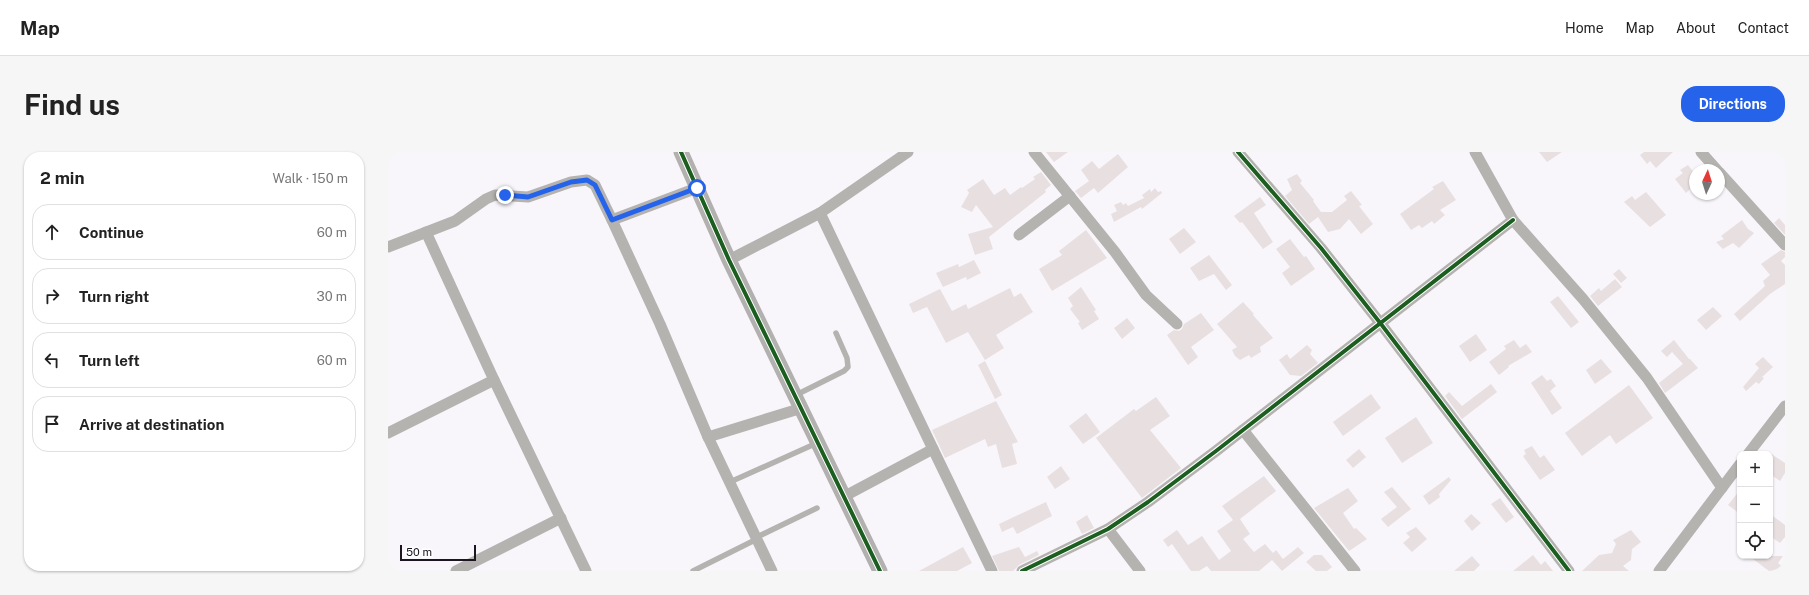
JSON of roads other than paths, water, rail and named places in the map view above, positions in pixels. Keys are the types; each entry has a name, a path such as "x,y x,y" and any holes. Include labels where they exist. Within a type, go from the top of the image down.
{"street":[{"path":"681,152 729,260 845,496 880,571"},
{"path":"729,260 820,212 908,152"},
{"path":"1034,152 1115,252 1146,295 1177,324"},
{"path":"1238,152 1321,248 1381,324 1569,571"},
{"path":"1475,152 1513,220 1583,300 1647,378 1722,488"},
{"path":"1701,152 1712,164"},
{"path":"1725,179 1785,245"},
{"path":"388,247 455,221 486,198 495,195 528,197 580,180 587,180 595,185 660,324 708,437 772,571"},
{"path":"612,220 697,188"},
{"path":"1019,234 1070,196"},
{"path":"820,212 992,571"},
{"path":"1022,571 1108,529 1180,479 1513,220"},
{"path":"426,232 494,380 586,571"},
{"path":"388,433 494,380"},
{"path":"708,437 799,402"},
{"path":"1750,451 1785,406"},
{"path":"1243,430 1355,571"},
{"path":"845,496 934,449"},
{"path":"1659,571 1737,468"},
{"path":"456,571 561,518"},
{"path":"1108,529 1140,571"}],"lane":[{"path":"799,402 848,368 847,358 836,333"},
{"path":"730,482 818,443"},
{"path":"694,571 817,508"}]}
